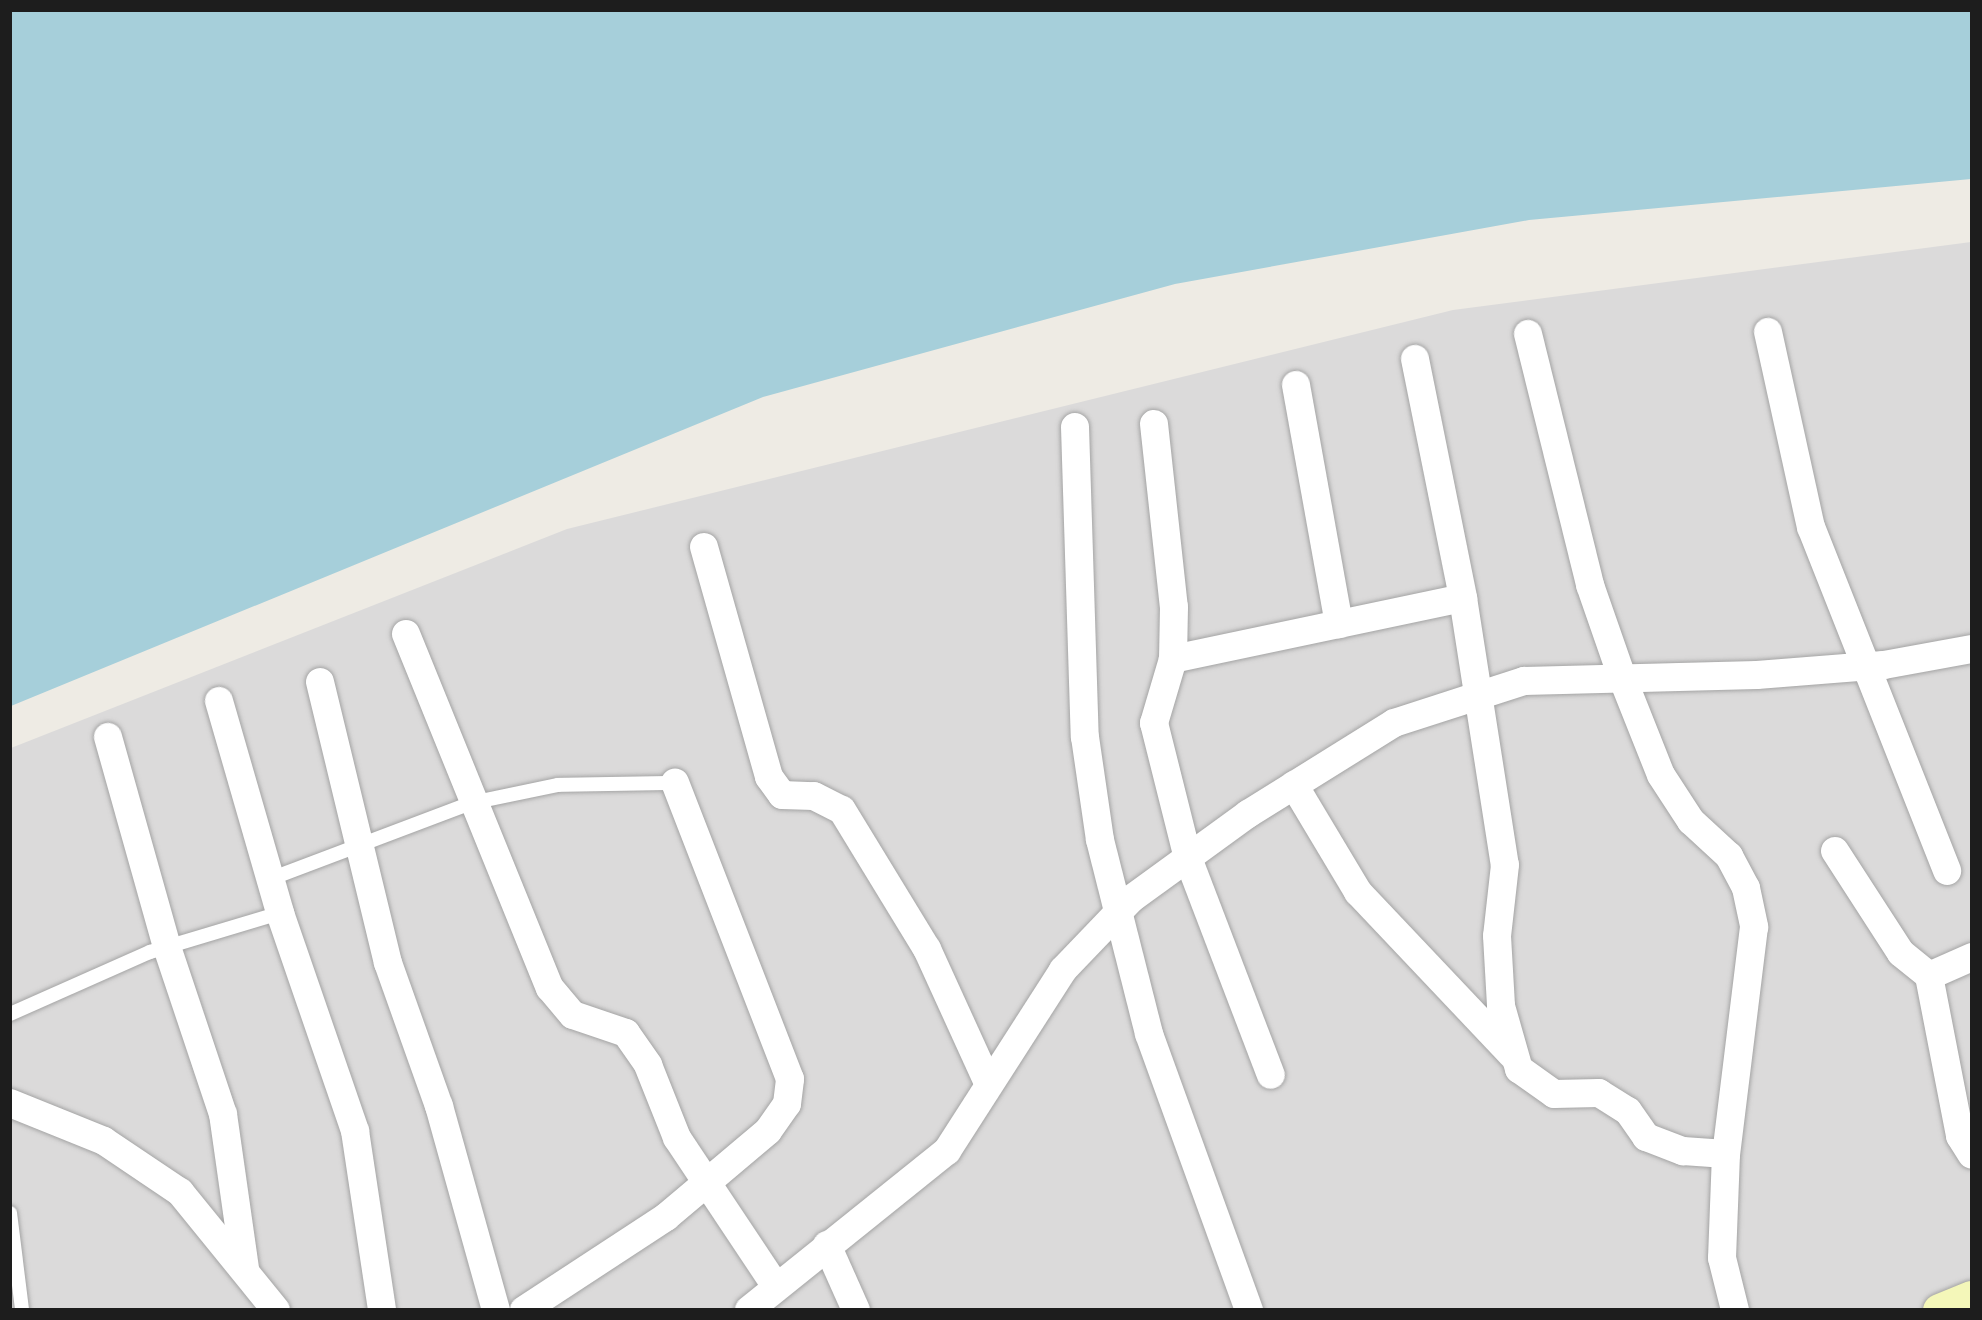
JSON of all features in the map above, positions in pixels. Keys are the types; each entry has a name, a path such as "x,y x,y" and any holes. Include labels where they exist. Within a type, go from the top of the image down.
{"main road":[{"path":"1939,1310 1971,1297"}],"street":[{"path":"1768,332 1811,527 1862,666 1947,871"},
{"path":"1528,334 1590,585 1660,775 1690,821 1729,856 1746,888 1754,927 1726,1154 1722,1258 1735,1310"},
{"path":"1414,359 1481,695 1505,865 1497,936 1501,1006 1519,1069 1554,1094 1599,1093 1628,1111 1646,1137 1683,1151 1726,1154"},
{"path":"1296,385 1339,624"},
{"path":"1154,424 1174,607 1173,659 1154,723 1188,858 1271,1075"},
{"path":"1075,427 1085,737 1117,913 1149,1034 1250,1310"},
{"path":"704,547 768,777 782,795 814,796 843,810 927,949 988,1083"},
{"path":"1173,659 1463,598"},
{"path":"406,634 471,803 550,988 573,1015 626,1033 648,1065 677,1138 705,1184 775,1285"},
{"path":"748,1310 775,1285 947,1151 988,1083 1063,970 1117,913 1188,858 1294,786 1394,723 1524,681 1862,666 1971,649"},
{"path":"320,682 388,963 439,1106 496,1310"},
{"path":"219,701 280,913 355,1131 382,1310"},
{"path":"108,736 167,947 223,1114 246,1269"},
{"path":"524,1310 666,1217 768,1131 787,1104 790,1079 675,783"},
{"path":"1294,786 1358,892 1516,1060"},
{"path":"1835,851 1901,953 1929,976 1960,1136 1971,1155"},
{"path":"1929,976 1971,957"},
{"path":"10,1103 104,1141 180,1192 246,1269 276,1310"},
{"path":"827,1245 856,1310"}],"lane":[{"path":"270,879 471,803 558,785 675,783"},
{"path":"10,1014 167,947 280,913"},
{"path":"10,1213 22,1310"}],"shaded area":[{"path":"1971,242 1971,1309 11,1310 11,748 567,529 1453,310"}],"water":[{"path":"11,10 1971,11 1971,179 1529,220 1175,284 763,397 11,706"}]}
